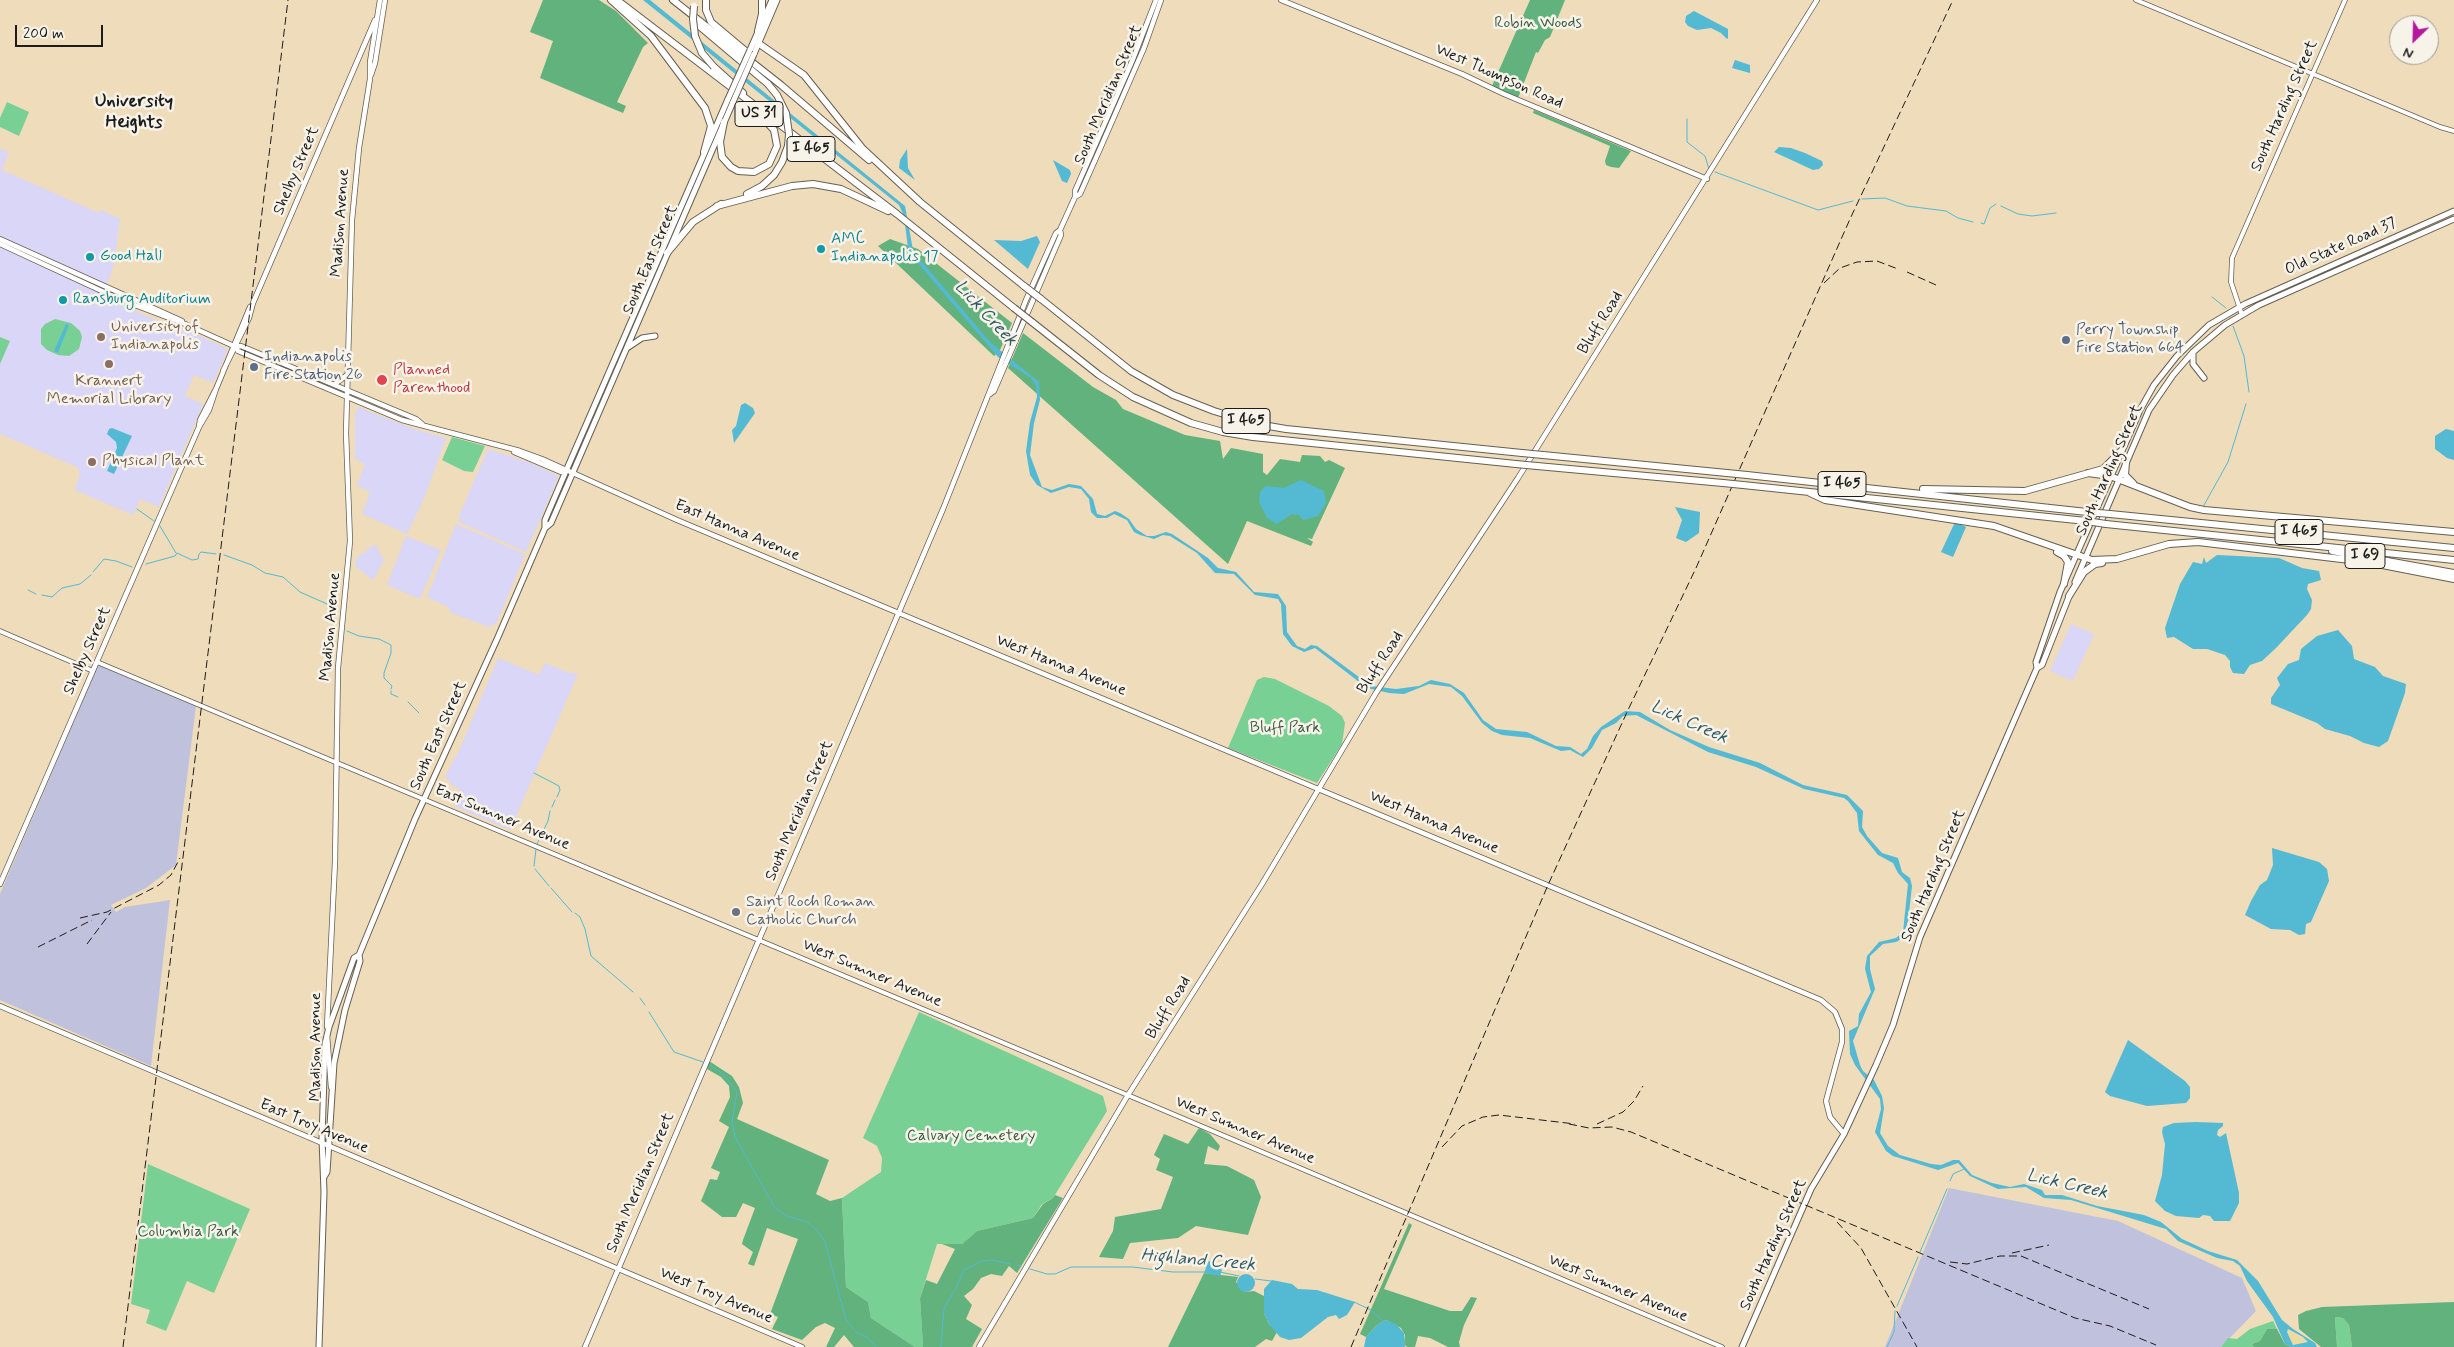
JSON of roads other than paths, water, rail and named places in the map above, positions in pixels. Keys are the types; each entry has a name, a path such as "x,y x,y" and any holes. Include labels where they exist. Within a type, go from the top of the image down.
{"highway":[{"path":"612,0 651,36 706,108 710,126 704,152"},
{"name":"I 465","path":"617,0 897,214 1095,372 1133,398 1191,423 1223,432 1254,437 1743,485 2454,560"},
{"path":"667,253 690,224 718,206 752,192 768,181 780,167 788,146 789,128 786,113 780,99 768,84 671,0"},
{"name":"I 465","path":"671,0 781,85 910,193 1131,371 1173,395 1214,411 1286,429 1896,489 2087,512 2454,548"},
{"path":"706,0 707,13 712,24 763,66 781,85"},
{"path":"758,31 762,14 762,0"},
{"path":"695,3 693,19 695,36 702,53 714,67 758,105 762,112"},
{"path":"758,42 804,75 860,145 910,193"},
{"name":"US 31","path":"724,122 720,147 722,156 731,167 748,173 762,169 769,164 777,146 774,130 726,84"},
{"path":"718,206 792,186 813,184 841,189 897,214"},
{"path":"1896,489 2024,491 2108,466 2121,451"},
{"path":"2126,462 2125,475 2136,485"},
{"path":"2088,473 2110,476 2190,506 2212,511 2454,532"},
{"path":"1810,493 1825,500 1840,503 1977,522 2030,538 2076,556 2109,560"},
{"path":"2030,538 2064,556 2068,565 2064,584"},
{"path":"2069,596 2087,569 2109,560 2162,545 2198,542 2360,561 2454,579"},
{"name":"I 69","path":"2276,542 2454,573"},
{"path":"2420,544 2454,544"}],"main road":[{"name":"Madison Avenue","path":"370,79 375,63 380,0"},
{"name":"Madison Avenue","path":"324,1177 328,1172 331,1088 327,1034 332,962 339,660 350,541 347,375 352,220 359,148 370,79 372,48 375,31 385,0"},
{"name":"South East Street","path":"331,1088 340,1029 360,961 359,955 425,798 545,528 545,520 704,152 731,101 772,0"},
{"name":"South East Street","path":"752,52 777,0"},
{"name":"South Meridian Street","path":"585,1347 990,394 989,389 1001,366 1056,233 1060,230 1075,197 1075,191 1133,59 1156,0"},
{"name":"South Meridian Street","path":"1075,197 1080,194 1101,148 1144,48 1161,0"},
{"name":"West Thompson Road","path":"1281,0 1462,74 1504,94 1707,179"},
{"name":"Bluff Road","path":"979,1347 1128,1095 1262,884 1376,693 1518,478 1707,179 1817,0"},
{"name":"Shelby Street","path":"0,884 199,427 209,410 223,371 363,49 380,17"},
{"name":"Shelby Street","path":"363,49 375,31"},
{"path":"363,49 372,48"},
{"name":"South East Street","path":"545,528 551,523 724,122 731,101"},
{"name":"Old State Road 37","path":"2238,307 2454,211"},
{"name":"Old State Road 37","path":"2242,315 2454,218"},
{"name":"East Hanna Avenue","path":"0,240 166,312 185,324"},
{"name":"East Hanna Avenue","path":"0,244 119,299 185,324 235,346 241,346 334,385 360,402 408,422 499,445 542,459 572,474 898,612"},
{"name":"South Harding Street","path":"1742,1347 1811,1189 1844,1134 1893,1025 1917,945 2037,668 2036,662 2064,584 2145,398 2170,363 2209,325 2238,307"},
{"name":"South Harding Street","path":"2037,668 2042,665 2118,479 2155,400 2193,352 2242,315"},
{"path":"626,348 642,338 655,336"},
{"name":"East Hanna Avenue","path":"235,346 238,351 244,354 422,424"},
{"path":"2193,352 2193,364 2204,378"},
{"path":"334,385 347,375"},
{"path":"347,412 354,403 360,402"},
{"path":"593,409 596,418"},
{"path":"589,419 593,425"},
{"name":"West Hanna Avenue","path":"898,612 1826,1003 1838,1017 1843,1034 1827,1093 1827,1106 1831,1120 1844,1134"},
{"name":"South East Street","path":"325,1044 354,958 359,955"},
{"name":"East Troy Avenue","path":"0,1006 328,1147 619,1268"},
{"name":"Madison Avenue","path":"319,1347 324,1177 321,1172 325,1044"},
{"name":"West Troy Avenue","path":"619,1268 802,1347"}],"street":[{"path":"2136,0 2454,131"},
{"name":"South Harding Street","path":"2242,315 2230,282 2232,258 2345,0"},
{"path":"0,632 93,671"},
{"name":"East Sumner Avenue","path":"97,662 758,939"},
{"name":"West Sumner Avenue","path":"758,939 1722,1347"}],"water":[{"name":"Lick Creek","path":"643,0 650,0 905,206 913,250 918,257 990,342 1039,382 1040,400 1034,423 1030,455 1042,487 1052,490 1069,484 1081,486 1093,499 1097,514 1105,516 1115,511 1120,513 1129,519 1136,529 1147,536 1166,532 1172,534 1208,558 1218,568 1236,572 1254,592 1278,594 1286,606 1287,632 1297,646 1305,649 1311,645 1317,646 1371,686 1396,689 1419,686 1431,680 1450,684 1464,693 1483,720 1496,729 1527,732 1556,746 1570,747 1581,754 1587,749 1593,736 1601,727 1625,711 1640,712 1670,730 1709,747 1760,763 1803,785 1847,795 1863,811 1862,827 1867,836 1882,853 1898,858 1902,872 1910,878 1912,886 1908,921 1903,938 1896,942 1883,944 1870,956 1870,969 1875,989 1853,1041 1863,1071 1874,1080 1882,1096 1884,1108 1880,1133 1888,1146 1900,1155 1931,1164 1941,1165 1953,1160 1959,1160 1972,1175 1992,1183 2010,1187 2024,1184 2042,1190 2045,1195 2062,1195 2097,1206 2144,1215 2161,1222 2182,1239 2208,1251 2237,1260 2258,1281 2282,1320 2315,1343 2317,1347 2291,1347 2285,1344 2273,1317 2247,1281 2240,1266 2233,1261 2217,1258 2178,1241 2166,1229 2071,1200 2044,1198 2026,1187 1998,1189 1970,1176 1958,1163 1938,1170 1893,1156 1886,1151 1875,1132 1881,1109 1880,1099 1855,1065 1850,1054 1849,1031 1858,1026 1859,1014 1871,992 1865,969 1867,956 1879,942 1896,938 1903,932 1908,884 1898,873 1893,863 1878,855 1859,831 1857,813 1844,798 1804,789 1756,767 1708,752 1636,715 1623,716 1616,723 1602,730 1592,748 1583,757 1570,750 1561,751 1530,738 1502,735 1492,731 1482,723 1462,696 1451,687 1429,684 1404,694 1367,688 1315,648 1304,652 1292,646 1283,634 1281,604 1278,599 1255,595 1234,574 1215,573 1197,553 1170,536 1163,535 1154,539 1140,535 1134,532 1127,520 1114,514 1107,518 1097,518 1091,512 1089,499 1081,489 1069,487 1051,493 1037,485 1030,475 1026,451 1030,422 1037,397 1036,386 1031,378 998,357 911,255 908,248 904,216 899,205","holes":["2288,1329 2308,1342 2293,1345 2287,1332"]},
{"path":"1694,11 1728,29 1728,38 1711,28 1697,30 1688,26 1685,22 1686,16"},
{"path":"1735,60 1750,65 1750,73 1732,68"},
{"path":"1779,147 1791,148 1805,153 1822,161 1823,165 1819,169 1813,170 1774,152"},
{"path":"907,149 908,168 915,180 899,168 900,160"},
{"path":"1053,160 1070,170 1071,174 1067,183 1062,181"},
{"path":"1037,236 1040,242 1028,269 994,240 1021,241"},
{"path":"66,324 69,325 58,353 54,351"},
{"path":"745,403 753,408 755,413 734,443 732,430 736,426 741,405"},
{"path":"112,428 132,436 114,474 107,471 117,448 116,442 107,434 109,429"},
{"path":"2446,429 2454,431 2454,460 2447,458 2435,449 2435,436"},
{"path":"1301,480 1324,491 1326,503 1318,516 1303,520 1299,515 1292,514 1277,524 1267,518 1259,502 1260,492 1266,486 1284,488"},
{"path":"1675,507 1700,512 1699,533 1686,542 1676,538 1682,520"},
{"path":"1955,522 1966,527 1953,557 1941,552"},
{"path":"2217,555 2279,558 2302,568 2319,571 2321,580 2308,584 2307,589 2312,600 2311,609 2307,615 2276,648 2262,661 2250,665 2244,674 2233,673 2230,661 2225,655 2207,649 2193,649 2174,637 2167,638 2165,628 2180,584 2193,562 2202,564 2204,557 2206,563"},
{"path":"2338,630 2352,646 2354,659 2375,667 2383,676 2406,684 2405,693 2388,741 2379,747 2325,729 2317,723 2271,704 2271,698 2280,685 2277,678 2288,664 2299,660 2301,649 2317,636"},
{"path":"2272,848 2319,862 2327,869 2329,881 2311,922 2306,924 2305,934 2299,935 2290,930 2271,929 2245,915 2260,885 2267,880 2273,865"},
{"path":"2128,1040 2185,1081 2190,1087 2190,1098 2186,1103 2147,1106 2110,1096 2105,1092"},
{"path":"2174,1123 2223,1123 2217,1135 2220,1137 2226,1133 2239,1193 2239,1203 2230,1221 2214,1221 2210,1216 2203,1215 2199,1218 2176,1216 2165,1211 2155,1201 2162,1175 2165,1144 2162,1132 2163,1127"},
{"path":"1212,1260 1222,1270 1220,1276 1204,1273 1208,1262"},
{"path":"1246,1274 1252,1277 1255,1283 1252,1289 1246,1292 1240,1289 1237,1283 1240,1277"},
{"path":"1272,1280 1292,1284 1298,1289 1317,1290 1355,1302 1347,1315 1339,1319 1336,1315 1328,1317 1301,1338 1289,1340 1280,1337 1269,1324 1264,1313 1264,1289"},
{"path":"1386,1320 1396,1324 1404,1333 1405,1347 1364,1347 1366,1337 1377,1325"}],"waterway":[{"path":"1687,119 1687,142 1705,156 1709,169"},
{"path":"1715,172 1818,210 1853,201"},
{"path":"1862,199 1885,198 1907,206 1946,211 1958,218 1973,222"},
{"path":"1981,223 1984,224 1990,208 1996,204"},
{"path":"2001,206 2018,214 2032,216 2056,213"},
{"path":"2212,297 2226,308"},
{"path":"2233,326 2244,356 2249,392"},
{"path":"2203,507 2228,462 2246,404"},
{"path":"137,509 154,521"},
{"path":"160,526 176,553"},
{"name":"Highland Creek","path":"146,564 175,556 177,553 192,560 198,559 201,552 216,554"},
{"name":"Highland Creek","path":"224,555 252,565 265,573 283,577 300,592 327,604 336,623"},
{"name":"Highland Creek","path":"93,572 104,559 132,567"},
{"name":"Highland Creek","path":"42,595 52,597 62,588 80,584 91,575"},
{"name":"Highland Creek","path":"28,590 36,594"},
{"name":"Highland Creek","path":"347,631 359,636 379,639 391,645 391,653 384,673 384,678 392,686 391,689"},
{"name":"Highland Creek","path":"391,691 391,694 398,697"},
{"name":"Highland Creek","path":"408,702 419,713"},
{"name":"Highland Creek","path":"534,773 559,786 560,790 557,797"},
{"name":"Highland Creek","path":"552,807 555,800"},
{"name":"Highland Creek","path":"537,844 548,821 550,811"},
{"name":"Highland Creek","path":"534,866 536,849"},
{"name":"Highland Creek","path":"535,869 549,886"},
{"name":"Highland Creek","path":"551,888 572,912"},
{"name":"Highland Creek","path":"575,913 580,917 585,929 591,956 633,992"},
{"name":"Highland Creek","path":"640,998 645,1005"},
{"name":"Highland Creek","path":"649,1012 674,1052 703,1062"},
{"name":"Highland Creek","path":"710,1065 724,1075 737,1092 732,1122 735,1137 775,1208 787,1216 807,1222 817,1230 825,1242 846,1320 857,1333 867,1337 876,1347"},
{"name":"Highland Creek","path":"1950,1181 1953,1174 1964,1169"},
{"name":"Highland Creek","path":"1920,1252 1947,1189"},
{"name":"Highland Creek","path":"1897,1306 1918,1257"},
{"name":"Highland Creek","path":"941,1347 944,1308 964,1270 982,1261 992,1260 1010,1264"},
{"name":"Highland Creek","path":"1030,1269 1047,1274 1055,1274 1071,1267 1133,1267 1173,1272 1204,1272"},
{"name":"Highland Creek","path":"1220,1272 1239,1276"},
{"name":"Highland Creek","path":"1255,1279 1271,1281"},
{"name":"Highland Creek","path":"1354,1302 1371,1310 1383,1321"},
{"name":"Highland Creek","path":"1887,1347 1894,1332 1895,1311"}],"railway":[{"path":"123,1347 288,0"},
{"path":"1351,1347 1548,885 1628,710 1696,568 1850,219 1953,0"},
{"path":"1824,283 1840,268 1857,262 1877,261 1898,269"},
{"path":"1907,272 1936,285"},
{"path":"80,918 107,912 159,885 171,875 180,858"},
{"path":"87,944 111,912"},
{"path":"38,947 92,920"},
{"path":"1597,1124 1623,1112 1634,1101 1643,1086"},
{"path":"1442,1147 1462,1126 1483,1117 1499,1115 1575,1124"},
{"path":"1569,1124 1589,1128 1612,1127 1631,1132 2075,1318 2110,1326 2156,1345"},
{"path":"1837,1222 1861,1248 1917,1347"},
{"path":"2012,1253 2049,1245"},
{"path":"1950,1262 1967,1264 2000,1256 2021,1256 2149,1309"}],"place":[{"name":"AMC Indianapolis 17","path":"821,249"},
{"name":"Good Hall","path":"90,257"},
{"name":"Ransburg Auditorium","path":"63,300"},
{"name":"University of Indianapolis","path":"101,337"},
{"name":"Perry Township Fire Station 664","path":"2066,340"},
{"name":"Krannert Memorial Library","path":"109,364"},
{"name":"Indianapolis Fire Station 26","path":"254,367"},
{"name":"Planned Parenthood","path":"382,380"},
{"name":"Physical Plant","path":"92,462"},
{"name":"Saint Roch Roman Catholic Church","path":"736,912"}],"district":[{"name":"University Heights","path":"134,112"}],"park label":[{"name":"Robin Woods","path":"1538,24"},
{"name":"Bluff Park","path":"1285,729"},
{"name":"Calvary Cemetery","path":"971,1137"},
{"name":"Columbia Park","path":"188,1233"}]}
